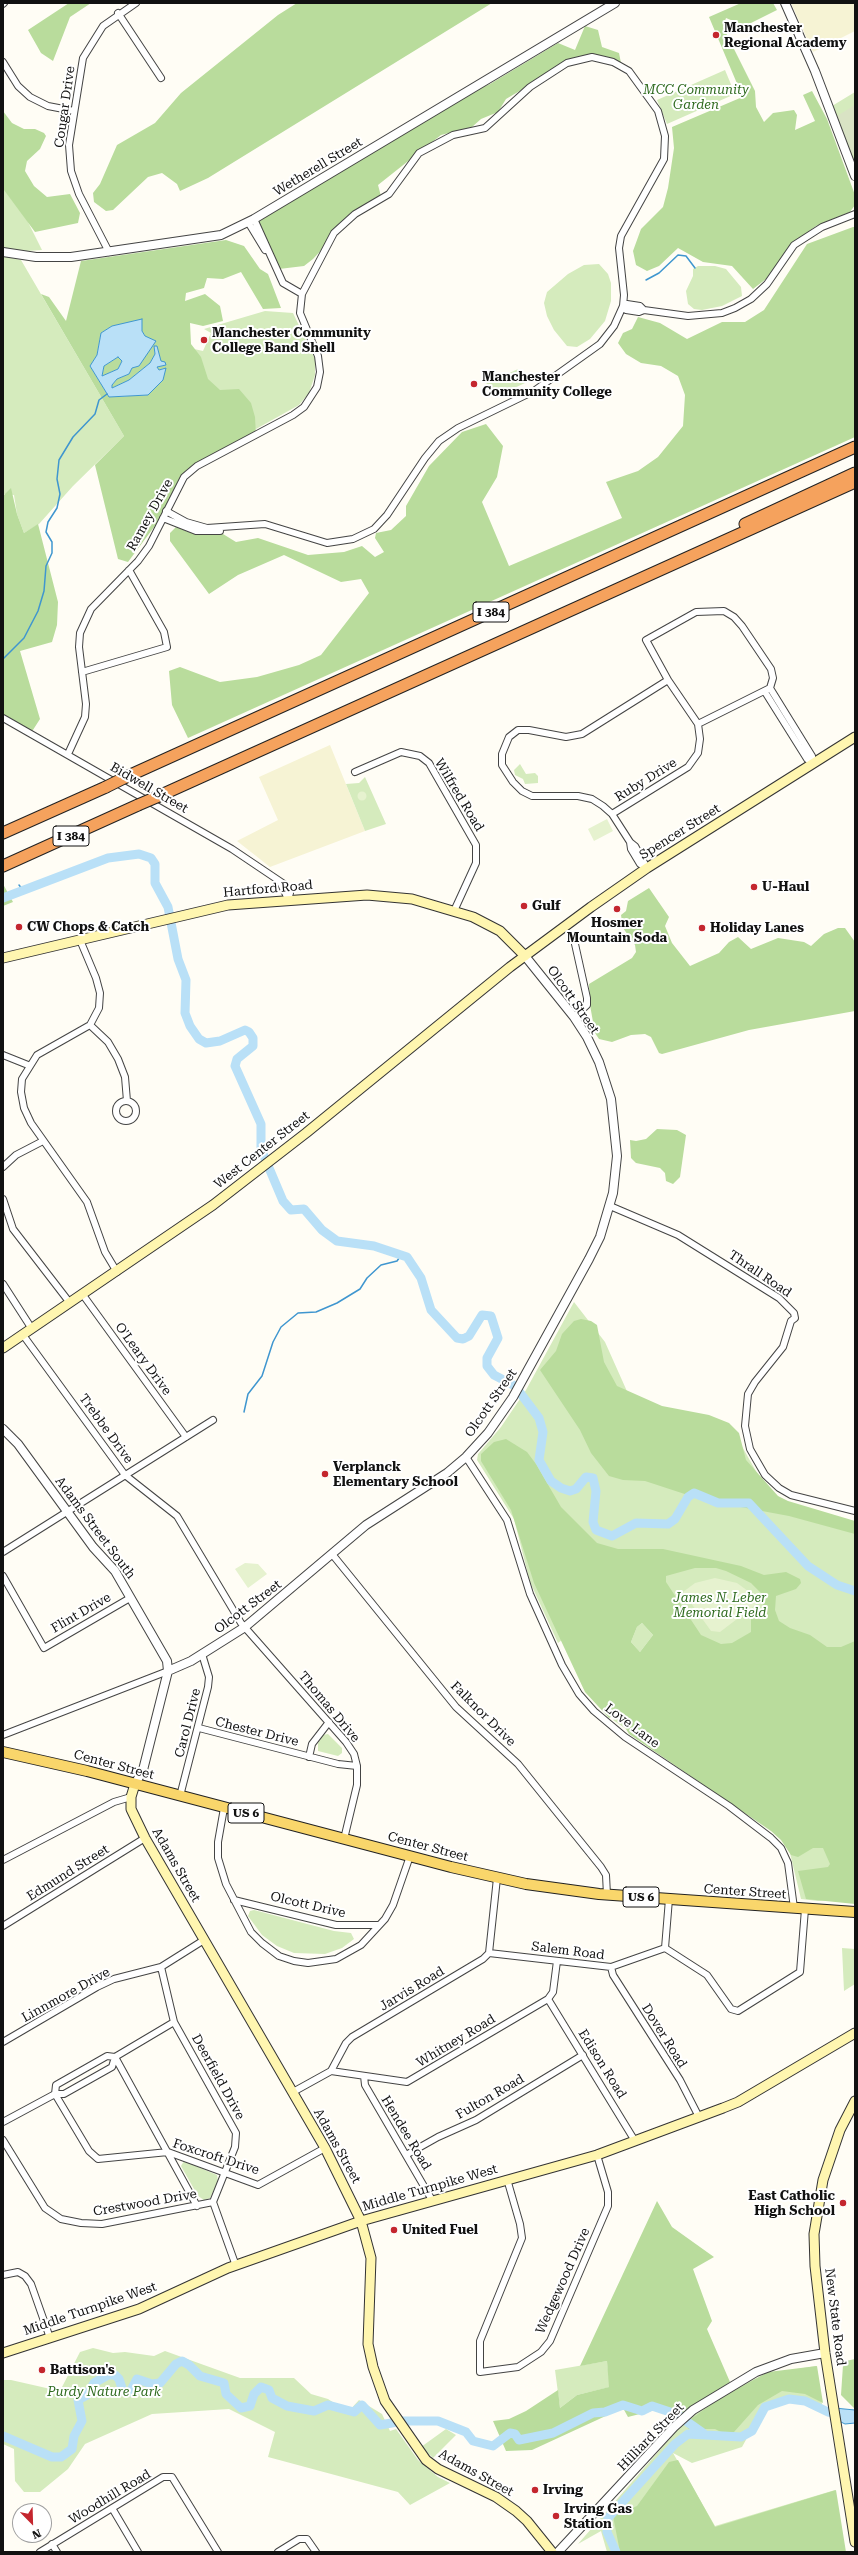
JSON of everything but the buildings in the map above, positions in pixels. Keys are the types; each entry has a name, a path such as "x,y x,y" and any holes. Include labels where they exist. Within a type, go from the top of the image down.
{"highway":[{"name":"I 384","path":"3,833 855,447"},
{"path":"538,624 587,597 855,472"},
{"name":"I 384","path":"3,866 855,482"}],"main road":[{"name":"Spencer Street","path":"525,956 646,868 855,737"},
{"name":"Hartford Road","path":"3,958 228,905 288,899 387,896 412,899 478,919 500,931 525,956"},
{"name":"West Center Street","path":"3,1348 182,1228 262,1168 525,956"},
{"name":"Center Street","path":"3,1752 136,1784 497,1878 551,1888 607,1895 855,1912"},
{"path":"131,1797 136,1784"},
{"name":"Adams Street","path":"131,1797 131,1809 145,1838 325,2148 362,2221 371,2258 368,2344 378,2386 398,2422 426,2460 438,2470 496,2497 516,2511 527,2520 552,2552"},
{"name":"Middle Turnpike West","path":"3,2353 139,2309 236,2266 362,2221 432,2200 597,2155 699,2117 738,2102 855,2032"},
{"name":"New State Road","path":"855,2101 840,2130 823,2180 814,2234 815,2266 825,2353 855,2542"}],"street":[{"name":"Cougar Drive","path":"109,252 79,194 71,171 69,146 83,58 103,26 118,14 136,3"},
{"name":"Wetherell Street","path":"3,252 54,258 208,238 251,220 615,3"},
{"path":"785,3 814,69 855,176"},
{"path":"118,14 161,78"},
{"name":"Ramey Drive","path":"68,754 85,717 86,704 79,640 85,619 91,609 129,570 149,546 184,477 198,466 293,415 304,408 313,397 320,372 318,356 300,313 302,294 312,271 334,233 355,214 388,194 419,153 453,135 485,128 530,87 567,63 592,57 613,62 629,71 658,111 665,136 664,159 621,236 619,248 624,295 623,306"},
{"path":"3,62 18,86 30,97 48,106 74,111"},
{"path":"164,514 197,526 217,528 254,524 274,526 311,540 326,543 341,542 365,534 381,522 395,506 425,458 439,441 458,428 534,391 600,344 614,326 623,306 626,310 639,312 644,310 688,316 722,313 735,308 751,299 768,284 794,245 822,227 855,214"},
{"path":"251,220 283,283 302,294"},
{"path":"82,672 167,647 164,632 129,570"},
{"path":"712,610 724,611 734,617 742,626 771,670 773,678 768,690 698,724 668,680 646,640 696,612 712,610"},
{"path":"646,868 635,846 630,842 612,814 592,799 578,796 532,796 522,791 513,782 502,765 504,746 509,737 518,730 529,730 566,737 582,734 668,680"},
{"path":"768,690 812,756 813,764"},
{"name":"Bidwell Street","path":"3,718 225,845 288,888 288,899"},
{"name":"Ruby Drive","path":"612,814 688,767 698,753 700,739 698,724"},
{"name":"Wilfred Road","path":"355,772 401,752 420,756 429,763 476,845 476,862 454,911"},
{"path":"80,940 100,993 99,1008 90,1025 37,1055 28,1065 22,1079 21,1092 24,1108 43,1141 82,1193 106,1252 117,1272"},
{"path":"574,1017 587,1004 575,944"},
{"name":"Olcott Street","path":"3,1735 168,1671 202,1654 245,1627 366,1525 447,1473 466,1457 488,1433 513,1397 590,1258 600,1236 610,1206 617,1156 612,1104 597,1057 574,1017 525,956"},
{"path":"90,1025 108,1042 118,1059 125,1077 127,1101"},
{"path":"3,1055 28,1065"},
{"path":"3,1167 16,1155 43,1141"},
{"path":"3,1199 13,1229 70,1303"},
{"name":"Thrall Road","path":"610,1206 678,1235 779,1298 794,1313 795,1318 791,1321 783,1347 754,1382 748,1394 745,1426 750,1449 756,1463 779,1488 802,1500 855,1511"},
{"path":"3,1284 32,1329"},
{"name":"O'Leary Drive","path":"83,1295 186,1437"},
{"name":"Trebbe Drive","path":"23,1335 125,1475 177,1516 245,1627"},
{"path":"3,1552 213,1420"},
{"name":"Adams Street South","path":"3,1429 18,1444 67,1512 115,1571 166,1658 168,1671"},
{"name":"Love Lane","path":"466,1457 507,1520 530,1594 562,1665 579,1694 594,1711 625,1737 735,1810 771,1838 781,1848 788,1863 794,1908"},
{"name":"Falknor Drive","path":"332,1554 456,1707 518,1764 601,1867 606,1875 607,1895"},
{"name":"Flint Drive","path":"3,1576 44,1648 130,1598"},
{"name":"Thomas Drive","path":"245,1627 346,1742 354,1754 357,1766 358,1784 344,1839"},
{"name":"Carol Drive","path":"180,1796 199,1728 209,1676 202,1654"},
{"path":"136,1784 143,1770 168,1671"},
{"name":"Chester Drive","path":"309,1757 312,1744 328,1722"},
{"name":"Chester Drive","path":"199,1728 309,1757 357,1766"},
{"path":"3,1860 114,1802 131,1797"},
{"path":"224,1808 218,1842 218,1858 234,1900 251,1932 262,1944 279,1956 294,1961 322,1962 349,1954 361,1945 393,1905 410,1856"},
{"name":"Edmund Street","path":"3,1926 145,1838"},
{"path":"489,1953 497,1878"},
{"path":"669,1899 665,1948 707,1975 730,2009 738,2011 800,1972 805,1909"},
{"name":"Olcott Drive","path":"234,1900 336,1925 378,1925"},
{"name":"Linnmore Drive","path":"3,2042 114,1979 161,1967 204,1940"},
{"name":"Salem Road","path":"489,1953 611,1967 665,1948"},
{"name":"Jarvis Road","path":"331,2071 346,2043 352,2037 483,1959 489,1953"},
{"path":"548,1999 553,1992 557,1961"},
{"name":"Deerfield Drive","path":"161,1967 174,2022 236,2133 235,2147 213,2202"},
{"name":"Dover Road","path":"611,1967 612,1975 680,2080 699,2117"},
{"name":"Whitney Road","path":"331,2071 407,2082 548,1999"},
{"name":"Edison Road","path":"548,1999 634,2141"},
{"path":"55,2094 56,2085 107,2056 115,2057 174,2022"},
{"name":"Fulton Road","path":"406,2155 438,2137 476,2120 583,2055"},
{"path":"3,2122 55,2094 64,2094 112,2067 115,2057"},
{"path":"115,2057 197,2206"},
{"path":"293,2092 331,2071"},
{"name":"Hendee Road","path":"364,2076 365,2085 432,2200"},
{"name":"Foxcroft Drive","path":"55,2094 89,2151 98,2159 168,2152 258,2185 325,2148"},
{"name":"Crestwood Drive","path":"3,2140 40,2202 45,2208 61,2219 80,2223 102,2224 213,2202"},
{"name":"Wedgewood Drive","path":"507,2179 520,2224 522,2238 480,2341 480,2372 518,2367 541,2352 550,2341 608,2206 608,2192 597,2155"},
{"path":"213,2202 236,2266"},
{"path":"3,2275 18,2272 25,2276 30,2284 50,2338"},
{"name":"Hilliard Street","path":"558,2552 674,2427 694,2410 756,2372 791,2359 825,2353"},
{"name":"Woodhill Road","path":"40,2552 163,2478 172,2476 218,2552"},
{"path":"112,2508 138,2552"},
{"path":"278,2552 299,2539 307,2539 316,2552"},
{"path":"52,2544 57,2552"}],"shaded area":[{"path":"791,3 855,3 855,31 813,52"},
{"path":"330,745 365,831 270,867 237,841 278,820 259,777"}],"green space":[{"path":"69,3 91,3 70,17 53,61 41,53 28,30"},
{"path":"297,3 492,3 208,178 180,191 177,184 162,173 148,177 113,210 106,211 94,202 93,193 100,184 117,145 155,123 181,93 278,15"},
{"path":"741,3 773,3 777,10 745,26 726,18 723,27 755,91 756,107 764,122 773,113 794,110 797,115 795,130 815,121 803,95 812,91 827,119 855,195 855,205 850,212 816,226 793,243 766,279 753,289 732,266 703,262 678,248 659,266 647,271 636,265 633,251 641,229 663,207 668,188 674,148 672,127 740,98 741,93 709,17"},
{"path":"585,26 598,30 602,47 619,53 621,63 592,57 567,63 506,99 498,112 481,119 472,127 441,135 378,185 382,200 355,214 313,259 304,266 279,269 254,219 455,99 490,84 558,43 575,50"},
{"name":"MCC Community Garden","path":"725,70 735,94 667,124 657,100"},
{"path":"855,92 855,166 832,106"},
{"path":"855,105 855,153 852,154 837,116"},
{"path":"3,111 12,123 24,129 35,129 44,133 46,136 40,149 27,161 25,171 34,186 47,197 70,194 80,213 78,223 35,232 4,190"},
{"path":"3,187 27,220 42,250 26,251 3,248"},
{"path":"855,227 855,437 188,738 172,705 169,671 180,667 220,682 257,677 299,665 321,655 369,593 361,579 341,582 284,555 238,575 209,594 170,541 170,533 176,527 196,535 223,534 236,542 258,538 308,555 344,552 362,546 375,557 384,552 375,538 376,533 391,530 406,516 406,506 429,466 462,432 486,424 503,446 497,477 482,502 509,566 622,518 606,482 638,471 658,457 683,426 685,395 678,376 661,366 641,363 626,354 618,343 623,333 632,329 638,317 660,323 687,339 722,322 745,322 764,310 807,244"},
{"path":"226,240 244,246 260,269 268,274 281,308 263,309 241,272 223,279 207,278 204,288 186,293 185,301 205,294 220,306 223,321 203,326 190,323 191,344 201,357 208,379 220,390 239,389 251,403 255,417 256,435 184,477 166,511 128,562 118,559 95,465 124,436 41,294 49,297 66,321 81,261","holes":["142,320 142,331 145,336 155,341 139,366 132,368 129,374 117,379 112,385 112,388 129,380 150,363 155,354 154,347 157,347 161,362 166,365 157,367 159,370 165,368 163,380 148,395 109,397 90,366 97,355 101,333 112,326"]},
{"path":"3,256 21,260 124,436 73,486 39,524 24,533 17,514 14,495 4,494 3,496"},
{"path":"599,264 608,274 611,283 611,301 605,321 590,339 577,347 567,346 554,330 547,316 544,303 547,292 568,274 584,265"},
{"path":"698,266 715,266 726,269 741,287 742,296 722,306 702,310 694,309 688,304 686,291 693,276 693,269"},
{"path":"265,311 293,313 315,359 315,375 309,393 299,405 256,429 206,397 194,349 203,351 211,333 204,329"},
{"path":"118,357 122,361 118,369 102,376 104,366"},
{"path":"518,369 524,377 525,383 495,397 490,396 486,386 488,378 498,373 501,377"},
{"path":"11,488 17,514 24,533 38,524 58,602 57,625 52,642 20,651 40,719 31,733 3,720 3,496"},
{"path":"520,764 526,774 535,773 538,776 538,783 525,784 523,779 515,775 514,770"},
{"path":"365,777 386,824 365,831 346,784 359,783"},
{"path":"362,791 367,796 362,801 357,796"},
{"path":"607,819 613,831 594,841 588,829"},
{"path":"3,884 13,902 3,906"},
{"path":"649,888 669,917 665,926 672,943 690,966 719,953 729,942 738,937 751,949 778,938 804,942 811,946 824,934 838,928 845,928 855,942 855,1011 749,1030 662,1054 659,1053 651,1037 645,1034 631,1035 612,1042 599,1039 595,1033 590,1005 589,984 632,958 636,952 635,945 623,928 621,915 626,911 628,901"},
{"path":"657,1129 677,1130 686,1135 680,1177 673,1184 666,1181 665,1173 660,1168 636,1163 631,1158 630,1140 636,1141 646,1139"},
{"name":"James N. Leber Memorial Field","path":"574,1302 605,1342 630,1398 730,1425 771,1498 855,1522 855,1899 818,1901 801,1899 790,1853 777,1833 613,1720 708,1648 652,1571 558,1643 530,1582 514,1519 477,1460 478,1454 501,1427 526,1390"},
{"path":"581,1319 591,1321 597,1325 604,1362 617,1386 662,1406 709,1415 729,1423 739,1433 746,1460 778,1496 788,1501 855,1521 855,1534 789,1516 703,1500 645,1481 623,1480 609,1476 591,1453 580,1430 540,1370 556,1351 562,1334 574,1321"},
{"path":"506,1439 527,1452 536,1464 561,1507 597,1543 618,1549 663,1549 741,1566 764,1575 786,1572 800,1579 801,1583 796,1589 776,1596 775,1610 779,1621 790,1628 810,1635 827,1647 841,1647 855,1641 855,1904 806,1899 798,1871 828,1867 830,1864 823,1848 813,1848 798,1857 791,1855 781,1840 771,1831 629,1734 626,1729 628,1720 619,1712 609,1718 585,1692 534,1583 511,1510 481,1461 481,1454 494,1442","holes":["695,1568 716,1568 726,1571 751,1583 763,1595 765,1601 760,1610 751,1618 751,1632 732,1643 721,1644 701,1635 666,1582 666,1576","642,1623 653,1635 640,1652 631,1642 637,1627"]},
{"path":"245,1563 258,1564 267,1574 248,1588 235,1569"},
{"name":"James N. Leber Memorial Field","path":"715,1578 737,1583 748,1591 758,1603 720,1632 711,1631 683,1592 695,1583"},
{"path":"642,1623 653,1635 640,1652 631,1642 637,1627"},
{"path":"328,1734 342,1748 342,1753 338,1756 318,1751 318,1743 323,1735"},
{"path":"254,1910 334,1931 351,1933 354,1939 342,1948 325,1954 294,1953 277,1946 262,1935 248,1916 250,1911"},
{"path":"842,1948 855,1949 855,1984 844,1991"},
{"path":"184,2161 217,2175 218,2181 210,2198 204,2200 198,2196 181,2166"},
{"path":"657,2201 672,2227 714,2257 693,2269 712,2321 707,2329 730,2382 674,2423 663,2408 628,2417 623,2408 532,2450 506,2451 493,2421 509,2419 526,2411 558,2390 560,2408 577,2395 609,2387 607,2361 580,2366"},
{"name":"Purdy Nature Park","path":"93,2348 113,2353 125,2352 154,2356 165,2351 240,2378 294,2378 311,2394 328,2399 348,2412 359,2400 382,2414 390,2431 396,2429 418,2460 438,2477 450,2483 410,2505 398,2492 268,2457 275,2432 229,2409 152,2414 85,2444 68,2469 40,2492 24,2492 15,2481 14,2449 3,2444 3,2380 11,2380 55,2390 62,2387 80,2352"},
{"path":"855,2359 855,2409 841,2395 843,2365 846,2361"},
{"path":"607,2361 610,2387 577,2395 560,2408 555,2370"},
{"path":"816,2366 823,2410 801,2400 779,2401 763,2409 742,2447 692,2463 673,2453 715,2526 835,2490 844,2552 607,2552 601,2531 578,2544 685,2421 734,2389 765,2374"},
{"path":"817,2366 823,2403 805,2394 782,2391 758,2405 734,2432 727,2435 715,2429 689,2429 684,2424 716,2401 768,2372"},
{"path":"446,2429 456,2435 433,2458 421,2447"},
{"path":"678,2460 715,2527 836,2490 846,2552 620,2552 613,2516 637,2506 669,2462"}],"water":[{"path":"142,319 142,331 145,336 156,341 139,366 132,368 129,374 117,379 112,385 112,388 129,380 150,363 155,354 154,346 157,346 161,361 165,362 166,365 157,367 159,370 166,368 163,380 148,395 109,397 90,366 97,355 101,333 112,326","holes":["118,357 122,361 118,369 102,376 104,366"]},
{"path":"834,2408 855,2410 855,2423 845,2424 837,2420"}],"waterway":[{"path":"646,280 659,273 678,255 686,256 695,268"},
{"path":"3,659 24,638 38,611 44,591 46,566 52,553 52,542 46,532 48,522 57,508 60,494 57,479 59,460 73,437 95,414 99,400 107,394"},
{"path":"3,898 108,858 139,854 151,858 155,864 155,883 168,907 178,959 186,980 185,1013 190,1026 199,1039 206,1043 220,1041 245,1030 249,1032 253,1038 253,1046 237,1059 235,1066 261,1124 261,1149 283,1201 291,1210 304,1209 322,1230 337,1241 374,1246 407,1257 421,1278 431,1310 457,1338 463,1339 469,1336 482,1315 491,1316 498,1338 487,1358 487,1366 494,1375 515,1386 539,1418 543,1432 539,1460 551,1481 561,1488 570,1491 576,1489 586,1477 593,1478 596,1491 593,1522 596,1530 612,1536 636,1523 668,1524 675,1519 688,1497 694,1493 718,1503 749,1503 808,1566 837,1585 855,1591"},
{"path":"19,885 23,890"},
{"path":"244,1412 248,1394 262,1376 273,1342 281,1327 298,1313 316,1312 337,1303 360,1289 367,1278 381,1265 397,1261 402,1254"},
{"path":"3,2436 52,2457 61,2457 72,2449 74,2436 82,2421 78,2400 87,2395 94,2383 108,2375 115,2375 119,2379 123,2391 130,2392 137,2379 152,2384 160,2383 176,2364 182,2361 189,2365 200,2376 224,2383 226,2394 241,2408 250,2406 254,2394 261,2387 269,2390 272,2398 287,2406 314,2411 328,2405 354,2412 362,2405 380,2425 403,2421 438,2421 466,2432 473,2441 493,2446 510,2433 515,2434 519,2440 553,2433 593,2413 605,2412 623,2405 642,2411 652,2406 679,2415"},
{"path":"616,2552 607,2532 608,2518 675,2444 688,2434 741,2437 752,2431 765,2407 789,2399 805,2401 828,2412 855,2417"},
{"path":"686,2421 703,2433"}],"place":[{"name":"Manchester Regional Academy","path":"716,35"},
{"name":"Manchester Community College Band Shell","path":"204,340"},
{"name":"Manchester Community College","path":"474,384"},
{"name":"U-Haul","path":"754,887"},
{"name":"Gulf","path":"524,906"},
{"name":"Hosmer Mountain Soda","path":"617,909"},
{"name":"CW Chops & Catch","path":"19,927"},
{"name":"Holiday Lanes","path":"702,928"},
{"name":"Verplanck Elementary School","path":"325,1474"},
{"name":"East Catholic High School","path":"843,2203"},
{"name":"United Fuel","path":"394,2230"},
{"name":"Battison's","path":"42,2370"},
{"name":"Irving","path":"535,2490"},
{"name":"Irving Gas Station","path":"556,2516"}]}
